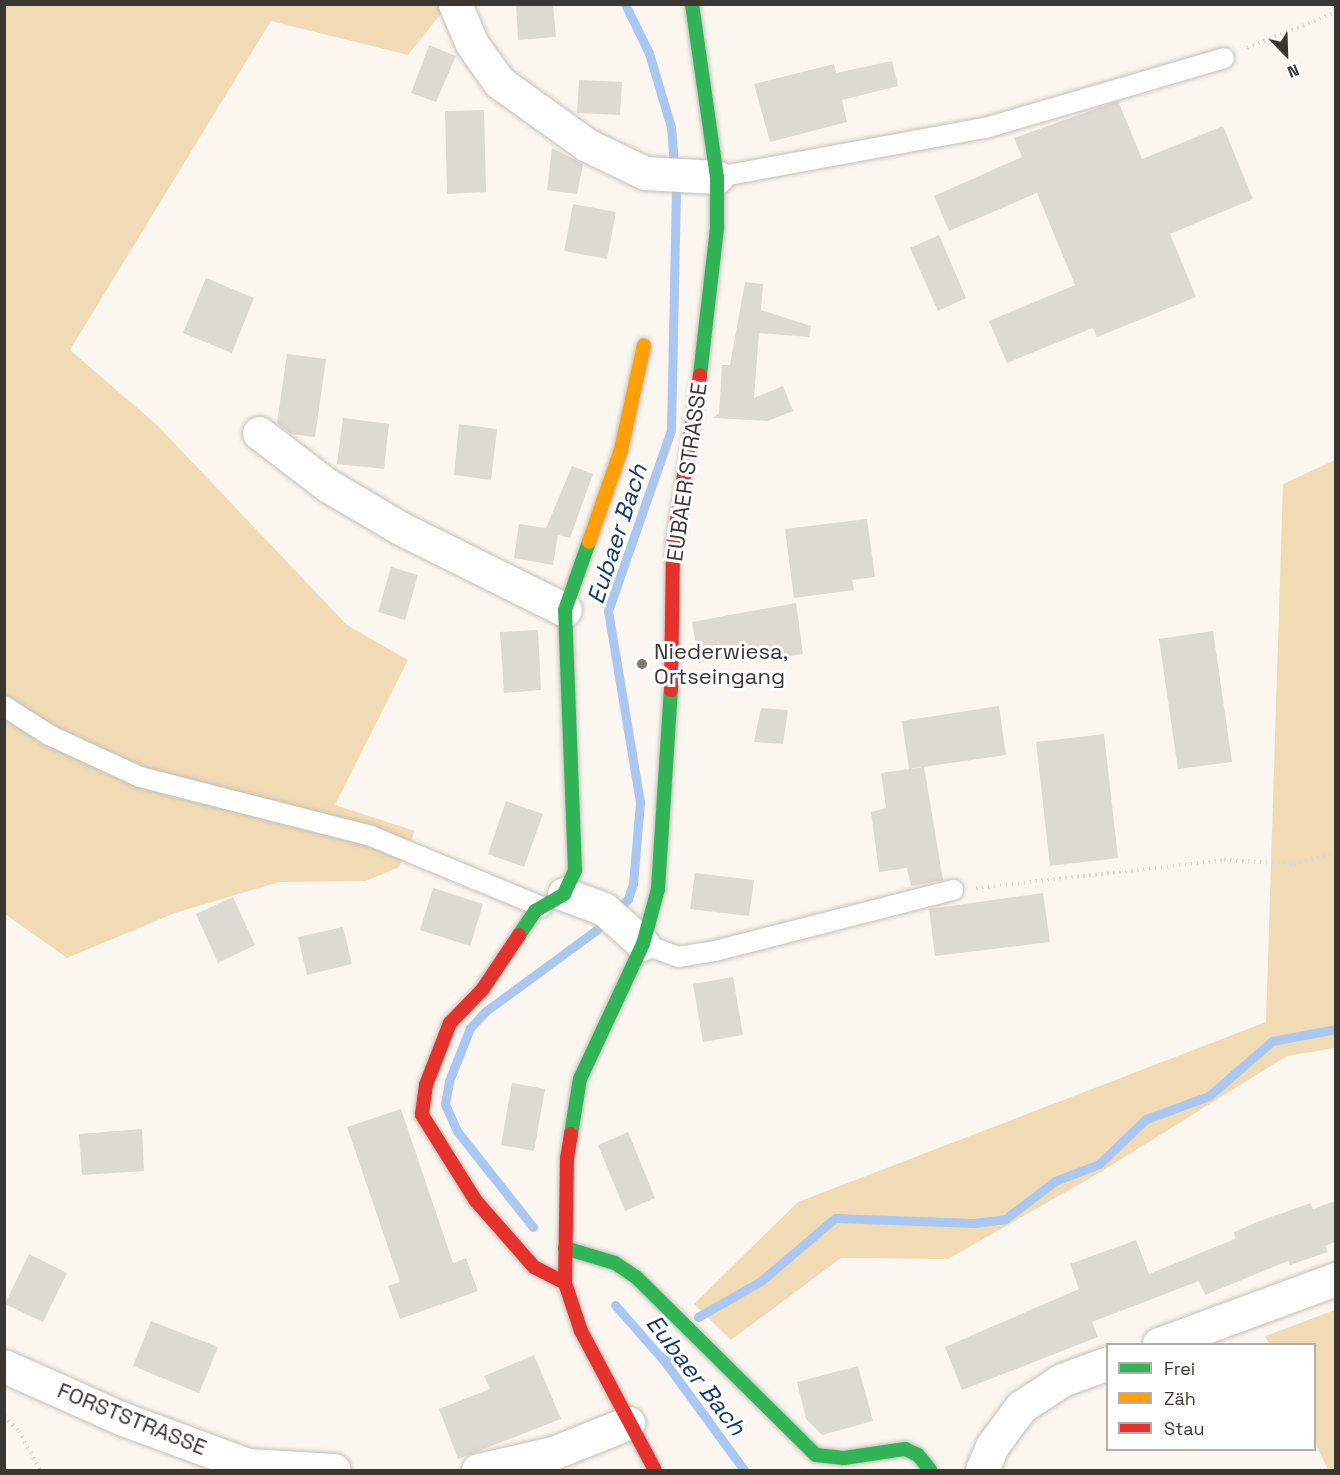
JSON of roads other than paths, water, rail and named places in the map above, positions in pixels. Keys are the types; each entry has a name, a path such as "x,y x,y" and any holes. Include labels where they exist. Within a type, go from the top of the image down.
{"street":[{"path":"455,4 472,44 499,82 587,145 622,164 688,176"},
{"name":"EUBAER STRASSE","path":"655,1470 581,1331 565,1283 567,1158 580,1079 623,927 658,889 671,719 673,544 699,388 717,228 688,176 692,4"},
{"path":"565,1283 534,1267 476,1201 422,1115 426,1085 450,1023 483,990 522,928 553,900 575,870 565,610 621,450 644,345"},
{"path":"259,433 327,485 400,528 565,610"},
{"path":"553,900 623,927"},
{"path":"566,1248 615,1263 636,1278 816,1455 844,1458 905,1449 918,1455 930,1470"},
{"path":"1162,1343 1335,1279"},
{"path":"982,1470 992,1446 1022,1407 1062,1380 1106,1363"},
{"name":"FORSTSTRASSE","path":"4,1366 123,1419 248,1464 334,1470"},
{"path":"478,1470 553,1453 628,1423"}],"lane":[{"path":"688,176 985,128 1224,58"},
{"path":"4,706 49,735 140,777 371,836 553,900"},
{"path":"623,927 678,957 715,951 953,890"}],"waterway":[{"name":"Eubaer Bach","path":"533,1227 457,1131 445,1104 449,1081 470,1028 486,1011 595,931 628,899 633,884 640,802 608,611 671,430 676,189 671,127 649,53 625,4"},
{"path":"698,1317 761,1281 835,1218 974,1223 1005,1219 1055,1181 1099,1164 1146,1119 1209,1096 1272,1041 1336,1029"},
{"name":"Eubaer Bach","path":"615,1305 665,1362 744,1470"},
{"path":"665,1362 671,1339"}],"place":[{"name":"Niederwiesa, Ortseingang","path":"642,664"}]}
